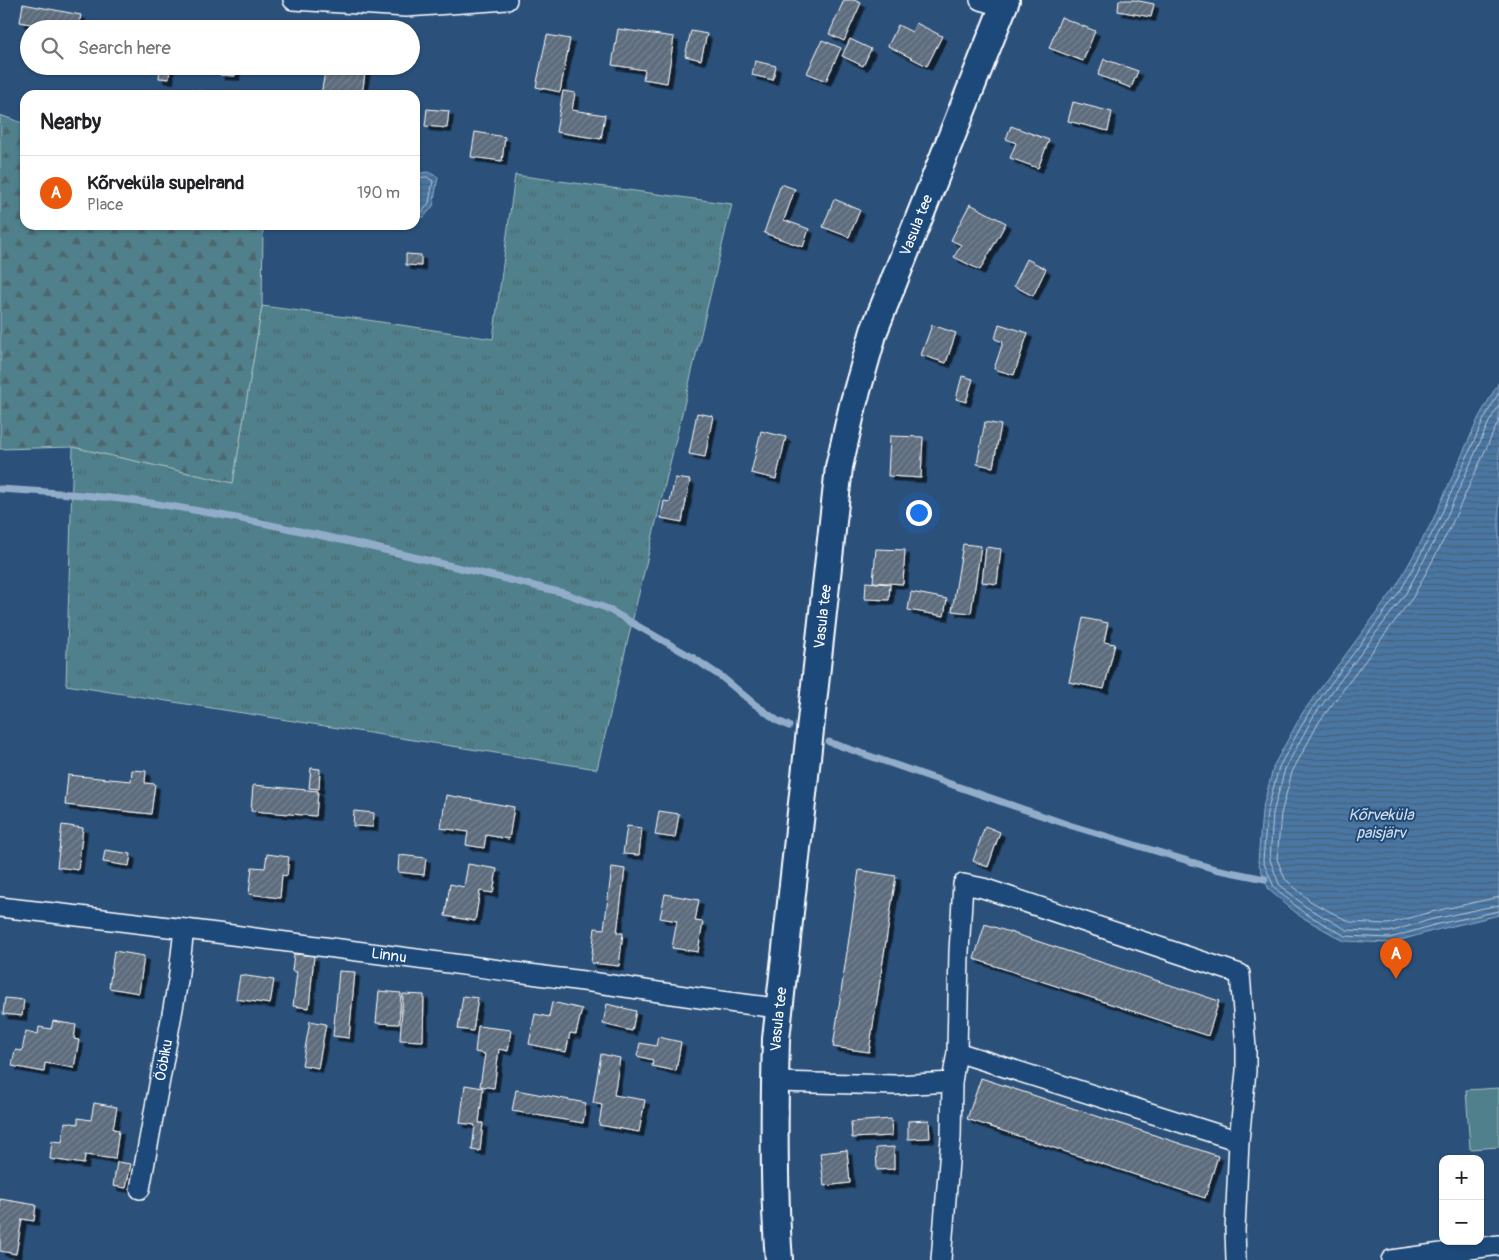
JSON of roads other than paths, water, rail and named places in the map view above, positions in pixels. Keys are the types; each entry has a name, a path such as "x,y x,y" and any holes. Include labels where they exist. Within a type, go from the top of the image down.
{"street":[{"path":"293,0 406,3 507,0"},
{"name":"Vasula tee","path":"779,1260 775,1082 779,1008 836,486 853,405 874,331 997,2"},
{"path":"942,1260 951,1137 952,1082 956,1052 963,884 983,888 1240,974 1246,1071 1239,1141 1235,1230 1236,1260"},
{"name":"Linnu","path":"0,907 607,984 746,1006 779,1008"},
{"name":"Ööbiku","path":"140,1190 178,981 184,929"},
{"path":"956,1052 1239,1141"},
{"path":"775,1082 895,1085 952,1082"},
{"path":"1391,1260 1499,1247"}],"water":[{"path":"428,172 438,177 433,206 424,217 420,217 420,173"},
{"name":"Kõrveküla paisjärv","path":"1499,382 1499,915 1390,943 1344,941 1300,916 1269,890 1258,862 1262,811 1274,765 1303,712 1396,587 1432,522 1479,417"}],"waterway":[{"path":"0,489 119,499 209,513 362,545 564,593 606,608 692,657 723,678 778,721 789,726"},
{"path":"829,742 1069,825 1215,869 1265,879"}],"place":[{"name":"Kõrveküla supelrand","path":"1396,979"}]}
